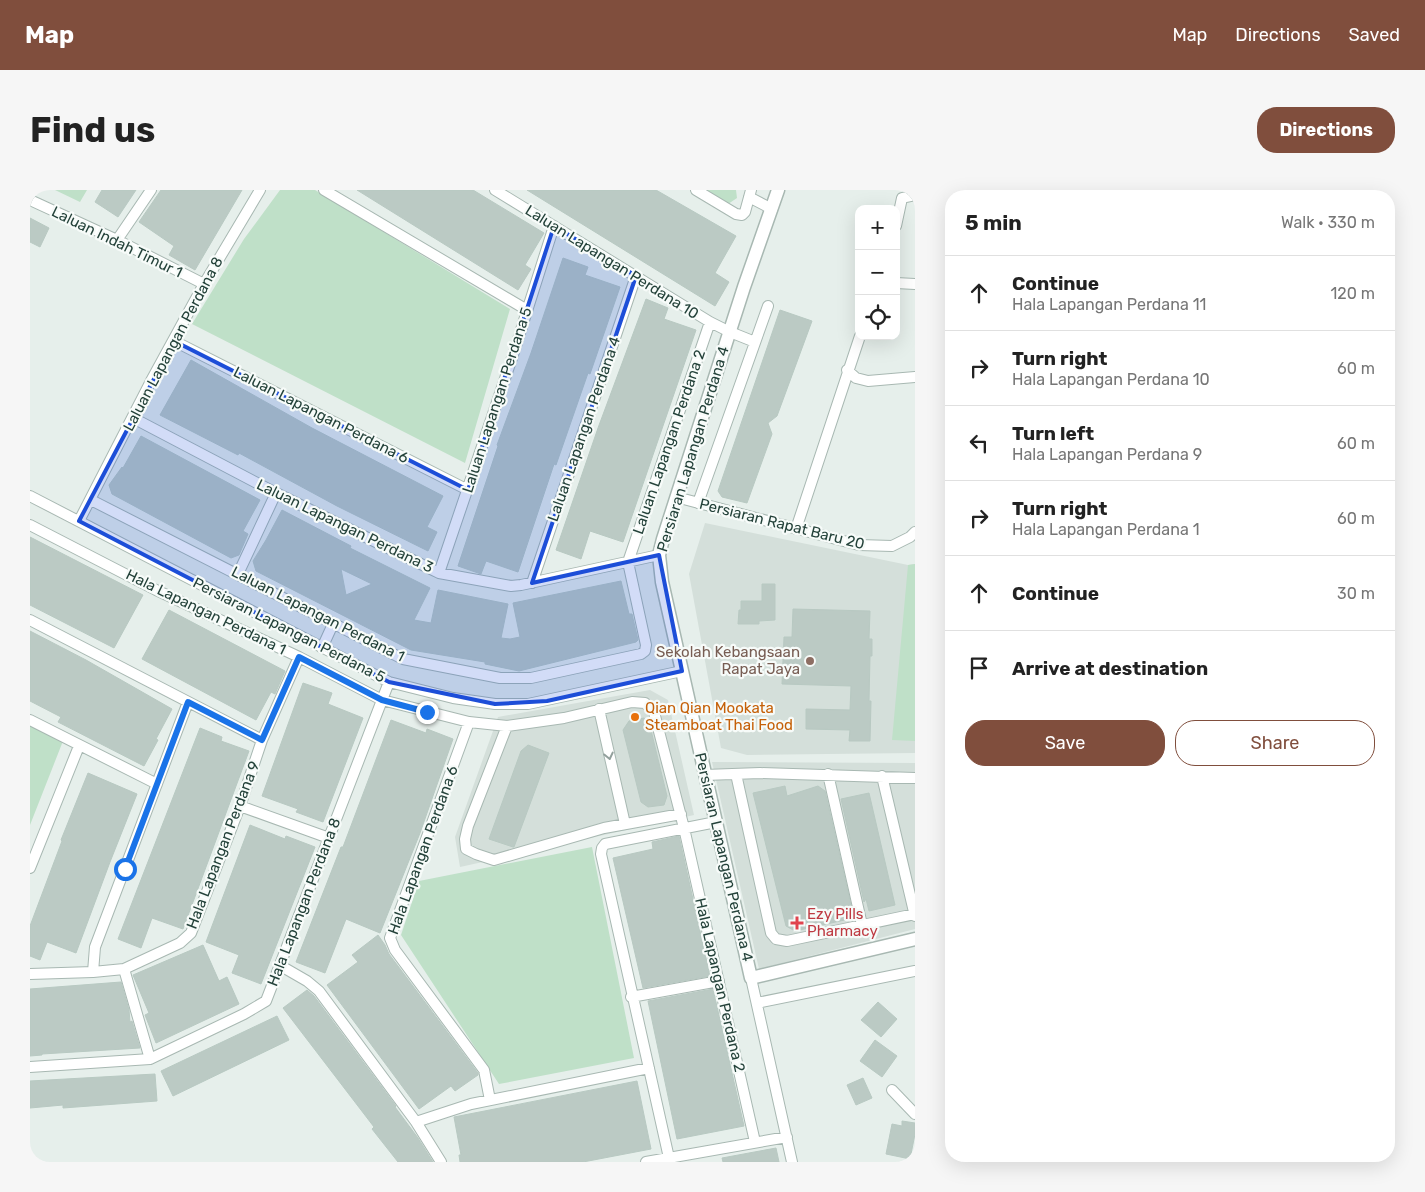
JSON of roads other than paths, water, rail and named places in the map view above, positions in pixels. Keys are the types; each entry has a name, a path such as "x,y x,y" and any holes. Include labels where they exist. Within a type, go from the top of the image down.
{"street":[{"path":"117,240 151,190"},
{"name":"Laluan Lapangan Perdana 8","path":"79,521 204,284 260,190"},
{"path":"324,190 527,310"},
{"name":"Laluan Lapangan Perdana 10","path":"495,190 710,322 755,342"},
{"path":"696,190 736,214 742,215 745,212 750,194 772,209"},
{"name":"Persiaran Lapangan Perdana 4","path":"778,190 676,497 659,555 662,582 792,1162"},
{"path":"900,208 902,198 911,195"},
{"name":"Laluan Indah Timur 1","path":"30,200 117,240 204,284"},
{"name":"Laluan Lapangan Perdana 5","path":"439,572 468,490 554,226"},
{"name":"Laluan Lapangan Perdana 4","path":"532,583 636,276"},
{"path":"900,283 915,284"},
{"name":"Persiaran Lapangan Perdana 4","path":"698,503 768,306"},
{"name":"Laluan Lapangan Perdana 2","path":"628,562 710,322"},
{"path":"796,529 858,340"},
{"name":"Laluan Lapangan Perdana 6","path":"174,341 468,490"},
{"path":"847,370 856,378 868,381 915,377"},
{"name":"Laluan Lapangan Perdana 3","path":"133,418 276,493 439,572 511,586 659,555"},
{"path":"238,574 276,493"},
{"name":"Persiaran Lapangan Perdana 5","path":"30,496 389,682 453,698 495,704 528,704 682,671"},
{"name":"Persiaran Rapat Baru 20","path":"676,497 859,545 892,546 910,537 915,532"},
{"name":"Laluan Lapangan Perdana 1","path":"91,500 403,659 500,678 531,678 641,654 646,651 640,609 628,562"},
{"name":"Hala Lapangan Perdana 1","path":"30,525 156,590 299,657 382,700 469,722 507,726 564,718 598,709"},
{"path":"30,620 262,740"},
{"path":"322,648 333,624"},
{"name":"Hala Lapangan Perdana 9","path":"30,974 124,969 180,943 191,933 240,806 262,740 299,657"},
{"name":"Hala Lapangan Perdana 8","path":"30,1068 150,1059 244,1014 266,1001 389,682"},
{"path":"93,972 95,947 188,702"},
{"name":"Hala Lapangan Perdana 2","path":"598,709 632,702 646,703 654,712 681,814 755,1142"},
{"path":"598,709 625,824"},
{"path":"30,720 157,784"},
{"name":"Hala Lapangan Perdana 6","path":"469,722 390,938 395,950 484,1070 490,1100"},
{"path":"507,726 468,826 465,839 466,849 494,860 625,824 681,814"},
{"path":"30,868 79,746"},
{"path":"736,774 771,932 776,939 787,940 915,915 882,776"},
{"path":"705,775 828,774 915,778"},
{"path":"828,774 862,925"},
{"path":"240,806 329,838"},
{"path":"668,1158 601,854 605,844 716,822"},
{"path":"751,978 915,939"},
{"path":"281,966 307,981 318,991 416,1122 441,1162"},
{"path":"124,969 150,1059"},
{"path":"757,1003 915,970"},
{"path":"632,997 719,981"},
{"path":"416,1122 456,1108 490,1100 648,1068"},
{"path":"892,1090 915,1114"},
{"path":"646,1162 787,1136"}],"place":[{"name":"Sekolah Kebangsaan Rapat Jaya","path":"810,661"},
{"name":"Qian Qian Mookata Steamboat Thai Food","path":"635,717"},
{"name":"Ezy Pills Pharmacy","path":"797,923"}]}
